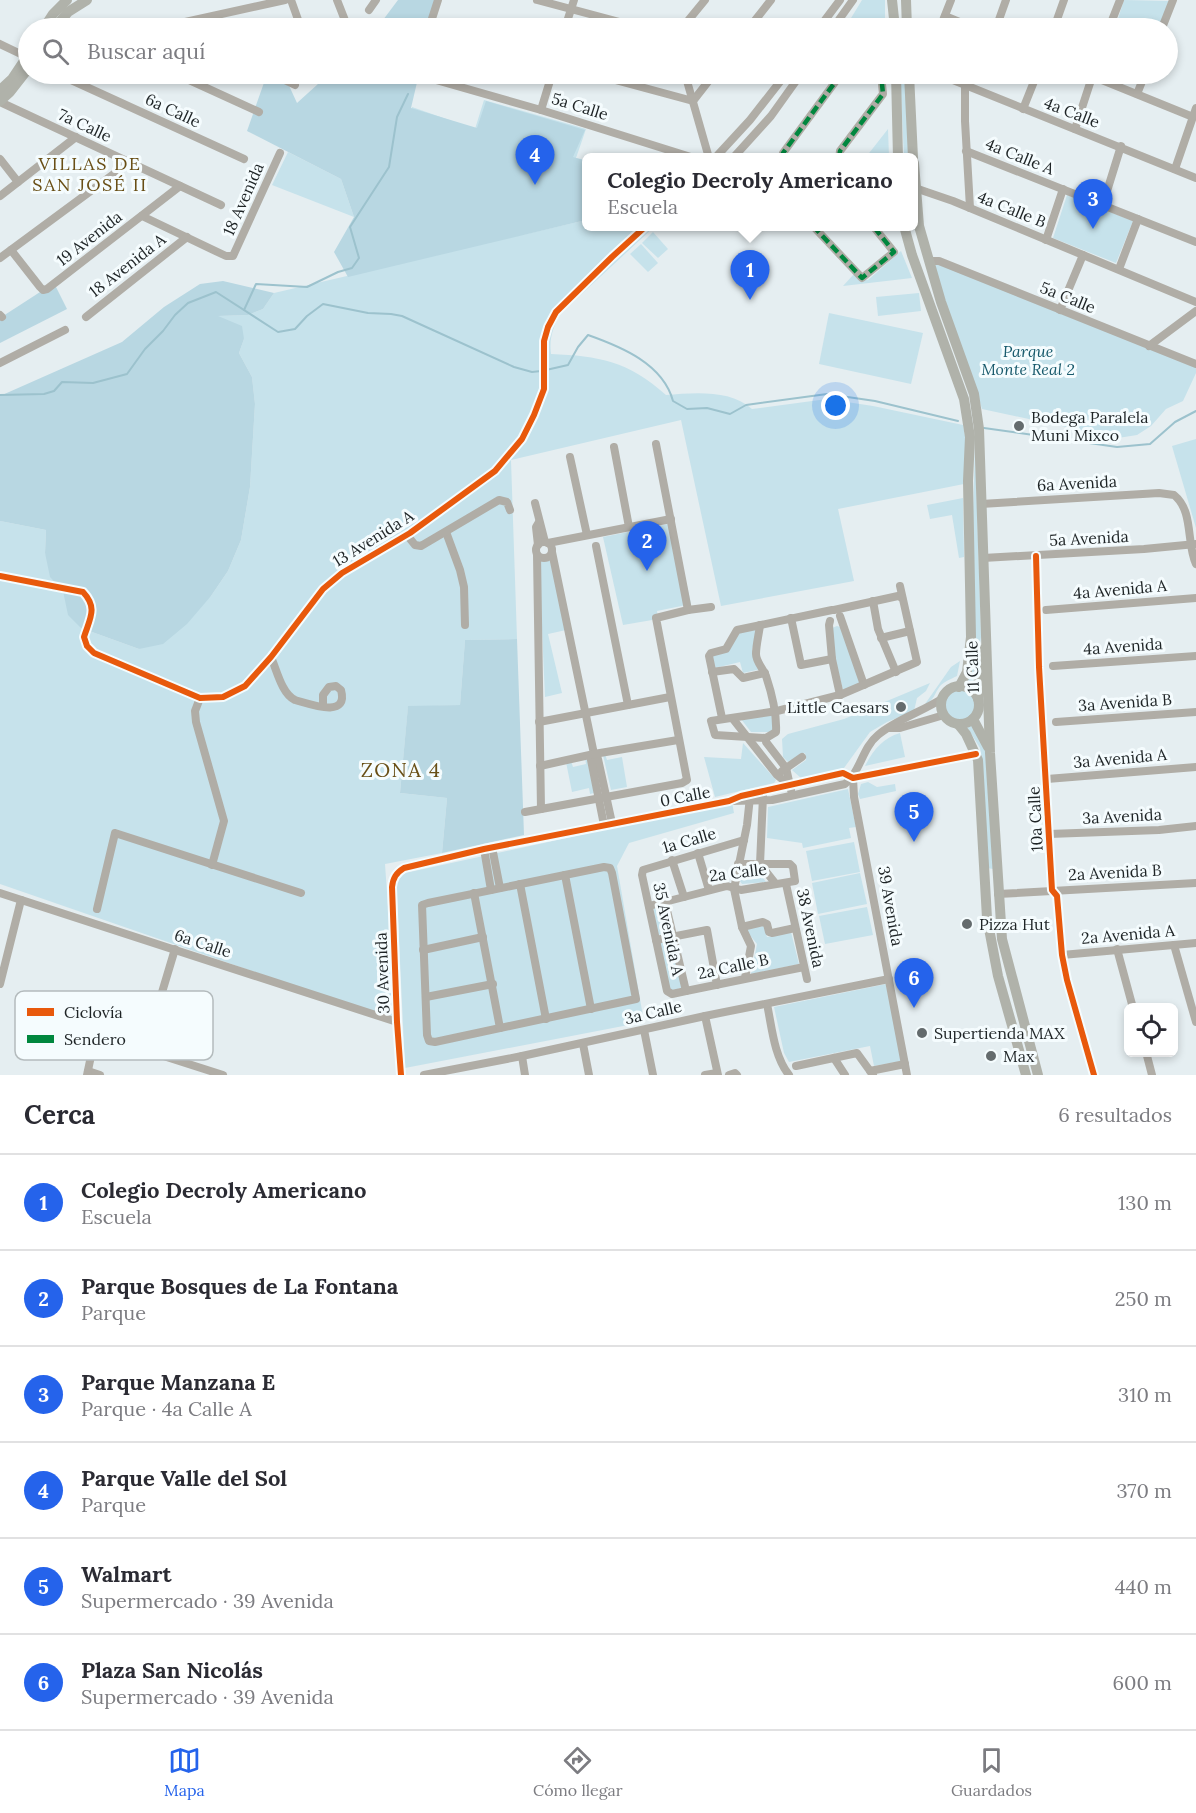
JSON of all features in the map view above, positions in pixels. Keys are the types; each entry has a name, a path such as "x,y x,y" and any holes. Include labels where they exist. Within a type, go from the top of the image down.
{"main road":[{"path":"50,18 67,0"},
{"path":"63,18 87,0"},
{"path":"892,0 893,18"},
{"path":"906,0 907,18"},
{"path":"0,90 12,80 18,71"},
{"path":"0,101 18,82"},
{"path":"896,84 898,153"},
{"path":"909,84 913,153"},
{"path":"892,153 892,132 897,118"},
{"name":"11 Calle","path":"918,216 941,302 974,393 979,429 990,753 1002,939 1038,1075"},
{"name":"11 Calle","path":"905,231 964,399 970,436 968,481 971,637 967,672 959,687"},
{"path":"907,231 922,255 929,261"},
{"path":"978,699 971,690 959,687 949,690 943,698 941,707 948,720 958,724 973,719 979,710 979,665 986,640"},
{"path":"973,719 990,753"},
{"path":"958,724 978,760 987,918 998,976 1026,1075"}],"street":[{"path":"213,18 285,0"},
{"path":"291,0 297,18"},
{"path":"337,0 344,18"},
{"path":"369,10 376,0"},
{"path":"432,18 438,0"},
{"path":"537,0 605,18"},
{"path":"568,18 574,0"},
{"path":"690,18 705,0"},
{"path":"757,18 771,0"},
{"path":"826,18 840,0"},
{"path":"840,18 853,0"},
{"path":"950,18 945,16 951,0"},
{"path":"1000,18 1006,0"},
{"path":"1058,18 1064,0"},
{"path":"1113,18 1120,0"},
{"path":"1166,18 1173,0"},
{"path":"0,45 18,52"},
{"name":"6a Calle","path":"80,84 244,159"},
{"path":"198,84 259,112"},
{"name":"5a Calle","path":"452,84 678,153"},
{"path":"541,110 549,84"},
{"path":"630,84 693,101"},
{"path":"688,84 708,153"},
{"path":"693,101 706,84"},
{"path":"720,153 750,120 778,84"},
{"path":"738,153 771,116 794,84"},
{"path":"783,153 834,84"},
{"path":"840,153 883,94 882,84"},
{"path":"1023,109 1033,84"},
{"path":"1075,129 1089,84"},
{"path":"1113,84 1192,117"},
{"path":"1137,94 1141,84"},
{"path":"965,85 970,208"},
{"name":"4a Calle","path":"965,85 1196,178"},
{"name":"7a Calle","path":"0,101 221,205"},
{"path":"1175,169 1196,108"},
{"path":"0,196 76,137"},
{"path":"1103,204 1121,146"},
{"name":"4a Calle A","path":"966,151 1196,242"},
{"name":"18 Avenida","path":"187,237 226,256 233,256 280,153"},
{"path":"0,159 18,182"},
{"path":"0,258 130,162"},
{"name":"19 Avenida","path":"11,250 44,290 47,289 180,186"},
{"name":"4a Calle B","path":"918,189 970,208 1196,302"},
{"path":"1046,240 1063,189"},
{"path":"142,216 187,237"},
{"path":"1119,269 1138,219"},
{"name":"13 Avenida A","path":"0,576 83,592 91,600 92,613 84,637 87,646 94,653 200,698 223,697 234,693 245,686 271,657 323,589 342,573 407,535 495,471 522,439 544,389 544,340 556,312 641,231"},
{"path":"818,231 862,278 894,250 877,231"},
{"name":"18 Avenida A","path":"86,317 187,237"},
{"path":"1060,310 1083,255"},
{"name":"5a Calle","path":"929,261 939,261 1196,364"},
{"path":"1149,346 1196,311"},
{"path":"0,363 65,330"},
{"path":"656,444 688,610"},
{"path":"614,447 629,526"},
{"path":"570,457 587,535"},
{"name":"6a Avenida","path":"981,504 1159,493 1174,495 1183,506 1193,543"},
{"path":"407,535 415,544 421,546 499,500 507,502 510,510"},
{"path":"535,503 544,543"},
{"path":"541,809 536,549 544,543 671,519"},
{"path":"446,532 464,586 465,625"},
{"path":"544,543 552,547 594,754 591,760 608,824"},
{"path":"1193,543 1196,564"},
{"name":"5a Avenida","path":"982,558 1036,556 1193,543"},
{"path":"596,546 628,705"},
{"path":"537,555 546,558 552,552"},
{"name":"10a Calle","path":"1036,556 1039,667 1052,890 1058,899 1062,955 1067,980 1094,1075"},
{"path":"760,625 756,654 765,673 773,705 777,711 776,732 766,738 715,735 711,721 777,711 840,695 917,662 900,586"},
{"path":"840,695 832,659 829,625 834,615 848,607 898,596 902,598"},
{"name":"4a Avenida A","path":"1046,610 1196,598"},
{"path":"873,601 882,638 896,672"},
{"path":"525,812 682,783 687,780 656,618 711,607"},
{"path":"722,718 709,656 711,653 726,649 737,630 819,612 834,615"},
{"path":"834,615 864,685"},
{"path":"791,618 801,665 832,659"},
{"path":"882,638 910,631"},
{"name":"4a Avenida","path":"1053,666 1196,656"},
{"path":"271,657 289,697 323,706"},
{"path":"712,672 734,669 743,678 765,673"},
{"path":"539,722 670,697"},
{"path":"200,698 195,711 196,722 224,821 212,865"},
{"path":"853,778 866,750 879,734 898,721 943,698"},
{"name":"3a Avenida B","path":"1056,722 1196,712"},
{"path":"890,728 900,728 944,715"},
{"path":"733,719 777,775 790,786"},
{"path":"766,738 766,742 786,768 792,796"},
{"path":"540,766 678,740"},
{"name":"0 Calle","path":"750,798 764,801 792,796 845,784 853,778 976,754"},
{"path":"768,763 776,756"},
{"path":"777,775 802,757"},
{"name":"3a Avenida A","path":"1047,779 1196,767"},
{"name":"0 Calle","path":"398,871 488,848 750,798 763,791 843,773 853,778"},
{"name":"39 Avenida","path":"853,778 854,797 906,1070"},
{"path":"738,864 759,864 763,791"},
{"path":"745,978 751,946 742,927 734,889 750,798"},
{"path":"748,815 763,816"},
{"name":"3a Avenida","path":"1049,834 1159,830 1196,826"},
{"path":"97,909 116,833 301,893"},
{"name":"1a Calle","path":"643,870 744,840"},
{"path":"488,848 496,889"},
{"path":"698,853 709,890"},
{"path":"672,860 684,897"},
{"name":"2a Calle","path":"649,906 728,886 741,890 795,881 792,865 759,864"},
{"name":"38 Avenida","path":"759,864 775,883"},
{"path":"604,867 609,868 636,999 435,1042 429,1041 422,906 496,889 604,867"},
{"name":"35 Avenida A","path":"643,870 642,875 669,993"},
{"name":"30 Avenida","path":"398,871 393,879 392,887 401,1075"},
{"path":"565,875 591,1009"},
{"name":"2a Avenida B","path":"999,894 1196,883"},
{"path":"520,884 546,1019"},
{"name":"38 Avenida","path":"786,884 807,979"},
{"name":"6a Calle","path":"0,893 397,1022"},
{"path":"474,893 500,1028"},
{"path":"0,984 21,900"},
{"path":"665,902 686,991"},
{"path":"742,927 763,922 767,924 769,932 772,933 795,928"},
{"path":"656,940 707,930 717,985"},
{"path":"423,950 483,938"},
{"name":"2a Avenida A","path":"1062,955 1196,943"},
{"path":"1174,945 1196,1022"},
{"path":"162,991 175,949"},
{"path":"1117,949 1132,1003"},
{"name":"2a Calle B","path":"669,993 804,967"},
{"name":"3a Calle","path":"424,1075 461,1072 522,1056 705,1016 889,979"},
{"path":"426,998 493,984"},
{"path":"767,1004 778,1055 789,1075"},
{"path":"705,1016 718,1074 705,1075"},
{"path":"644,1030 653,1075"},
{"path":"583,1044 589,1075"},
{"path":"796,1066 857,1053 871,1073 906,1070"},
{"path":"522,1056 525,1075"},
{"path":"1147,1057 1152,1075"},
{"path":"834,1058 845,1075"},
{"path":"178,1060 223,1075"},
{"path":"880,1075 906,1070"},
{"path":"87,1073 100,1075"},
{"path":"729,1075 735,1073 737,1075"}],"green space":[{"path":"862,0 885,0 885,18 851,18"},
{"path":"1124,0 1169,1 1163,18 1118,18"},
{"path":"900,84 907,84 911,153 904,153"},
{"path":"484,100 586,129 576,158 582,159 582,214 522,235 582,221 582,231 650,231 560,314 552,333 551,354 584,356 612,362 639,375 666,395 699,393 722,395 733,398 752,409 827,399 963,425 966,441 964,484 838,509 854,581 721,606 681,420 511,460 517,639 465,640 460,705 408,707 400,793 447,798 442,853 385,864 396,1021 0,884 0,521 46,530 45,553 81,628 139,649 211,596 228,571 241,540 250,487 255,404 252,377 239,353 244,339 216,316 248,315 263,309 274,293 437,255 403,156 412,107 475,129"},
{"path":"888,129 889,153 869,153"},
{"path":"288,152 341,179 354,217 272,185"},
{"path":"1067,195 1133,221 1116,263 1053,238"},
{"path":"653,232 668,249 658,258 642,243"},
{"path":"641,244 658,263 648,272 630,254"},
{"path":"901,251 912,278 843,286 854,274 861,280 868,280"},
{"name":"Parque Monte Real 2","path":"933,260 1196,365 1196,373 1183,401 1166,409 1151,426 1137,435 1118,438 982,409 943,302"},
{"path":"919,293 921,311 878,316 876,297"},
{"path":"829,313 923,333 911,384 819,364"},
{"path":"1196,439 1196,528 1172,446"},
{"path":"975,444 981,637 976,665 976,686 968,681"},
{"path":"963,498 964,557 959,558 952,515 930,519 927,505"},
{"path":"673,523 691,604 657,611 658,619 623,625 603,537"},
{"path":"550,558 566,630 548,634 562,693 545,697 539,560 544,561"},
{"path":"758,626 752,650 761,669 743,673 740,662 715,668 712,654 729,650 741,630"},
{"path":"840,627 861,683 843,690 835,658 832,628"},
{"path":"960,661 957,676 942,684 932,699 925,704 951,667"},
{"path":"930,683 926,691 917,698 914,711 870,732 844,768 801,778 792,770 806,760 805,753 788,762 783,757 782,739 788,734 844,719"},
{"path":"960,690 971,694 975,705 971,716 960,720 949,716 945,705 949,694"},
{"path":"773,714 775,727 770,732 751,732 741,719"},
{"path":"971,725 985,747 993,869 987,868 982,759 980,748 967,727"},
{"path":"900,733 905,757 865,766 879,745"},
{"path":"743,743 776,780 774,783 715,797 704,757 741,759"},
{"path":"605,754 607,760 622,757 627,787 611,790 603,755"},
{"path":"588,757 594,793 590,794 589,788 572,792 566,762 571,761 573,767 586,764 585,758"},
{"path":"868,782 877,787 895,784 896,791 860,799 858,794 861,784"},
{"path":"848,789 856,827 849,828 851,838 803,848 802,843 767,838 768,807"},
{"path":"732,802 734,813 629,843 617,866 644,1022 405,1068 396,875"},
{"path":"854,842 860,872 812,881 806,851"},
{"path":"756,868 766,882 742,884 739,880 743,869"},
{"path":"860,873 867,904 818,914 812,883"},
{"path":"663,904 669,932 658,935 653,907"},
{"path":"867,907 873,935 825,944 819,916"},
{"path":"764,926 767,937 791,932 799,964 751,974 757,944 745,929"},
{"path":"671,938 682,988 668,991 658,941"},
{"path":"886,984 902,1061 874,1066 870,1046 789,1062 784,1053 774,1007"}],"shaded area":[{"path":"398,0 438,0 434,18 384,18"},
{"path":"264,84 288,84 297,103 318,84 417,84 411,108 477,128 486,101 585,130 573,157 582,160 582,221 348,277 334,252 354,217 341,179 247,131"},
{"path":"223,281 274,293 263,309 248,315 218,316 242,326 244,339 239,353 252,377 255,404 250,487 241,540 228,571 211,596 187,624 163,644 139,649 81,628 68,615 63,591 50,577 45,553 46,530 0,521 0,396 122,342 164,307 200,284"},
{"path":"54,283 67,309 0,343 0,318"},
{"path":"517,639 524,835 442,853 447,798 400,793 408,706 460,705 465,640"}],"waterway":[{"path":"244,310 256,284 307,287 352,268 359,258 350,227 389,167 397,117 408,94"},
{"path":"0,395 44,394 54,391 62,382 93,383 127,374 145,349 188,303 216,292 278,332 295,329 323,304 368,313 391,314 402,316 514,367 532,372 541,371"},
{"path":"546,370 568,365 588,335 627,351 651,367 668,388 673,401 687,409 707,408 730,414 746,405 827,394 875,401 958,421"},
{"path":"984,428 1117,447 1150,444 1175,422 1196,411"}],"marked path":[{"path":"783,153 834,84"},
{"path":"840,153 883,94 882,84"},
{"path":"818,231 862,278 894,252 877,231"}],"cycle path":[{"path":"0,576 83,592 91,608 84,637 87,646 94,653 200,698 223,697 245,686 271,657 323,589 342,573 410,533 495,471 522,439 544,389 544,341 556,312 641,231"},
{"path":"1036,556 1039,667 1052,890 1057,896 1062,955 1067,980 1094,1075"},
{"path":"401,1075 392,887 395,876 404,868 484,849 729,801 741,796 843,773 853,778 976,754"}],"place":[{"name":"Parque Valle del Sol","path":"535,185"},
{"name":"Parque Manzana E","path":"1093,229"},
{"name":"Colegio Decroly Americano","path":"750,300"},
{"name":"Bodega Paralela Muni Mixco","path":"1019,426"},
{"name":"Parque Bosques de La Fontana","path":"647,571"},
{"name":"Little Caesars","path":"901,707"},
{"name":"Walmart","path":"914,842"},
{"name":"Pizza Hut","path":"967,924"},
{"name":"Plaza San Nicolás","path":"914,1008"},
{"name":"Supertienda MAX","path":"922,1033"},
{"name":"Max","path":"991,1056"}],"district":[{"name":"VILLAS DE SAN JOSÉ II","path":"90,174"},
{"name":"ZONA 4","path":"401,769"}]}
